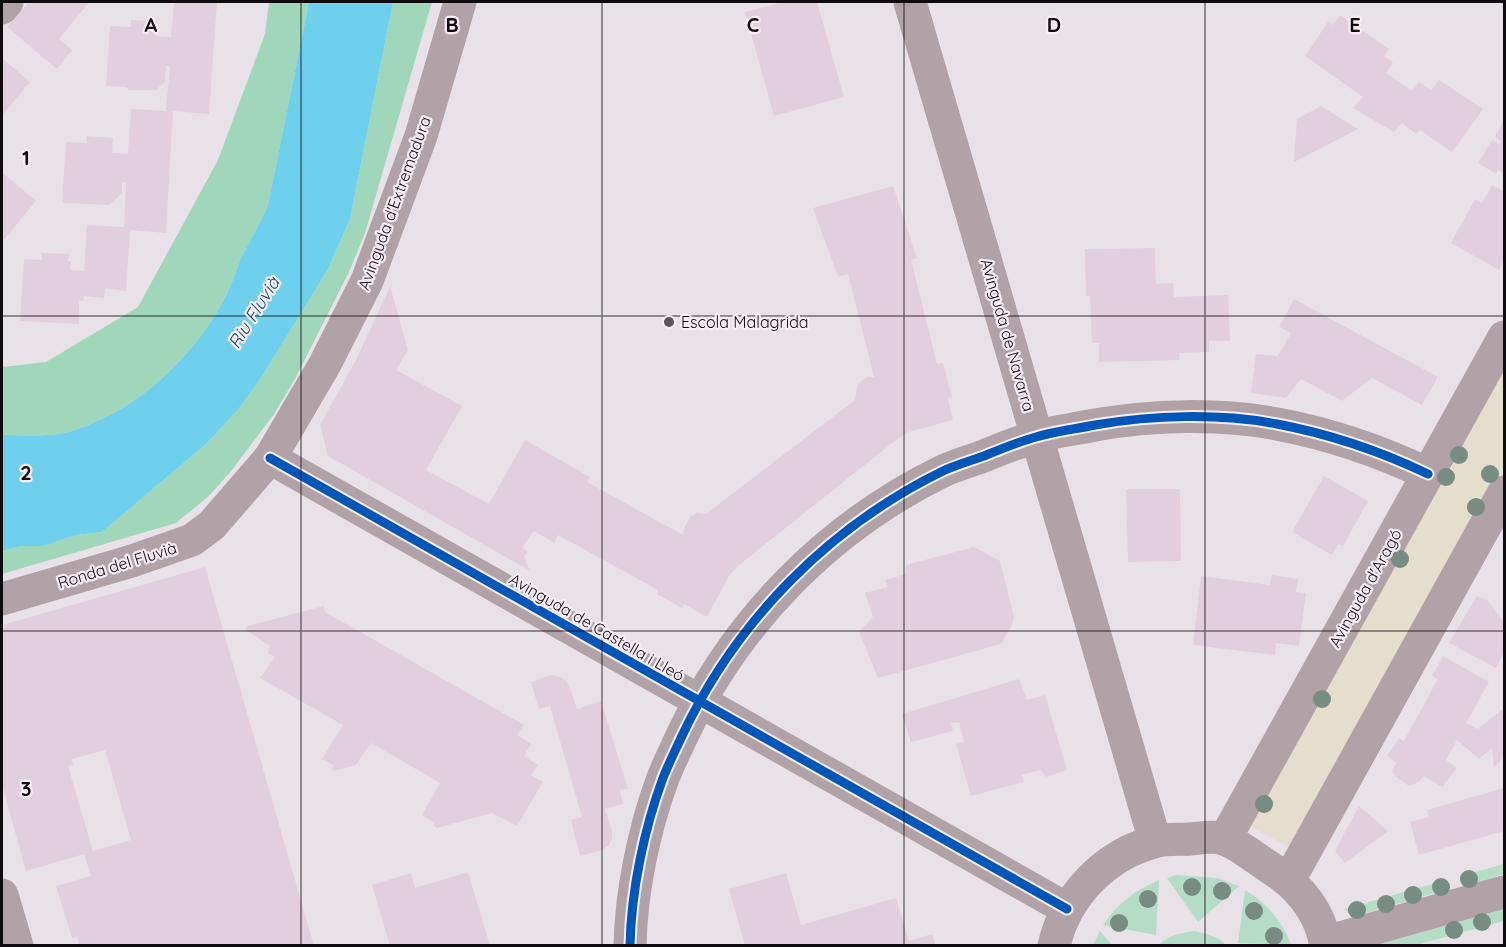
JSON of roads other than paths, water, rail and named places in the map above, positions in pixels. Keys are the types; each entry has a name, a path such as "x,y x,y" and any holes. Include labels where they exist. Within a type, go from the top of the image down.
{"street":[{"path":"2,8 7,2"},
{"name":"Avinguda d'Extremadura","path":"270,458 316,382 367,281 420,136 460,2"},
{"name":"Avinguda de Navarra","path":"910,2 1155,841"},
{"name":"Avinguda d'Aragó","path":"1225,839 1504,337"},
{"path":"630,945 630,924 644,840 663,778 698,702 748,628 786,584 830,544 883,505 944,471 1038,436 1131,419 1201,416 1264,422 1361,445 1428,474"},
{"name":"Ronda del Fluvià","path":"2,599 121,565 192,540 212,525 270,458"},
{"name":"Avinguda de Castella i Lleó","path":"270,458 1067,909"},
{"path":"1289,880 1500,510"},
{"path":"1054,945 1067,909 1093,875 1124,855 1155,841 1225,839 1289,880 1314,912 1326,944 1504,892"},
{"path":"2,895 17,945"}],"water":[{"name":"Riu Fluvià","path":"309,2 393,2 350,219 327,271 259,381 237,411 205,445 102,532 76,535 43,546 21,546 2,551 2,435 38,436 66,433 116,412 152,387 185,356 220,307 241,257 268,205"}],"place":[{"name":"Escola Malagrida","path":"669,322"}]}
